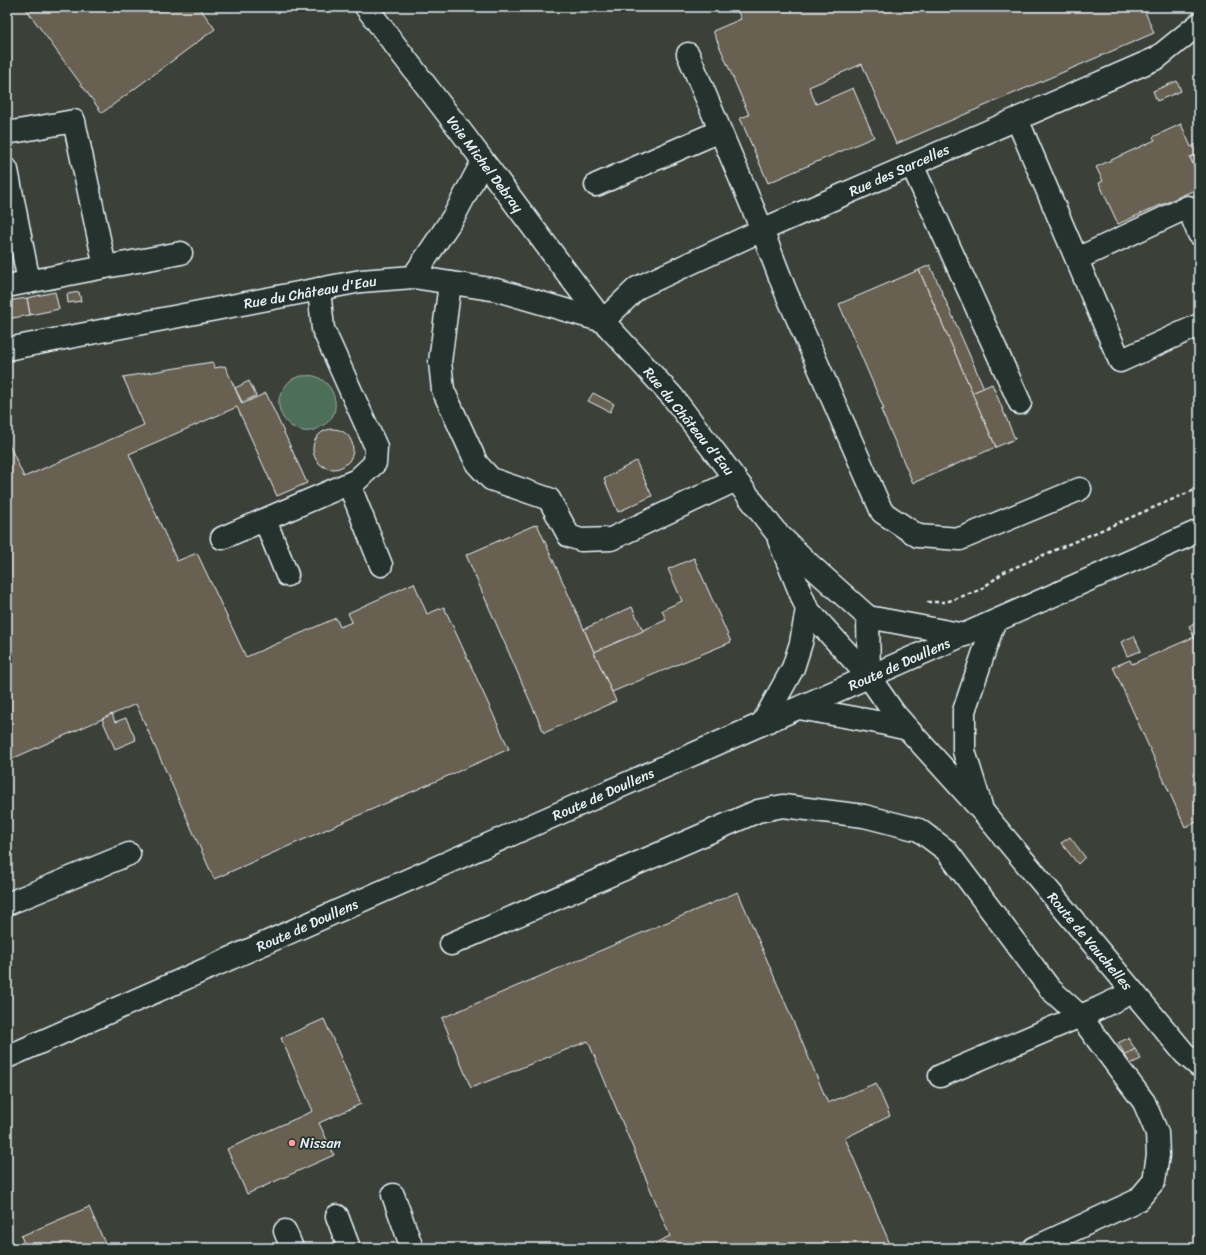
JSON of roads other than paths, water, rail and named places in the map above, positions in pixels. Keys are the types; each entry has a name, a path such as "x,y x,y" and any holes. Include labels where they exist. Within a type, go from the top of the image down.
{"street":[{"name":"Voie Michel Debray","path":"366,7 603,321"},
{"name":"Rue des Sarcelles","path":"603,321 637,288 762,230 1157,58 1199,24"},
{"path":"688,54 762,230 785,290 882,512 918,536 960,539 1080,489"},
{"path":"1017,119 1120,361 1199,325"},
{"path":"7,133 74,121 105,267"},
{"path":"596,185 720,131"},
{"path":"413,278 454,216 483,161"},
{"path":"912,165 1020,402"},
{"path":"7,170 29,282"},
{"path":"1077,260 1188,207 1199,234"},
{"path":"7,286 181,253"},
{"name":"Rue du Château d'Eau","path":"7,349 361,281 413,278 497,290 603,321 672,396 775,531 868,617"},
{"path":"450,283 440,362 443,390 477,464 491,479 549,499 569,536 581,540 611,539 736,480"},
{"path":"222,538 349,484 357,480 375,463 376,447 323,329 319,289"},
{"path":"349,484 381,565"},
{"path":"265,520 288,575"},
{"name":"Rue du Château d'Eau","path":"775,531 807,610 869,677"},
{"name":"Route de Doullens","path":"7,1057 1199,531"},
{"path":"762,724 793,668 801,643 807,610"},
{"path":"869,677 868,617 965,635"},
{"name":"Route de Vauchelles","path":"984,813 964,751 964,711 994,622"},
{"name":"Route de Vauchelles","path":"869,677 894,713 908,730 984,813 1185,1054 1199,1066"},
{"path":"799,708 877,722 908,730"},
{"path":"451,944 758,811 783,806 864,816 919,830 946,850 1050,989 1080,1016 1144,1102 1157,1133 1158,1155 1154,1181 1138,1200 1034,1248"},
{"path":"7,904 129,854"},
{"path":"940,1076 1133,992"},
{"path":"393,1195 412,1248"},
{"path":"336,1216 349,1248"}],"place":[{"name":"Nissan","path":"292,1143"}]}
